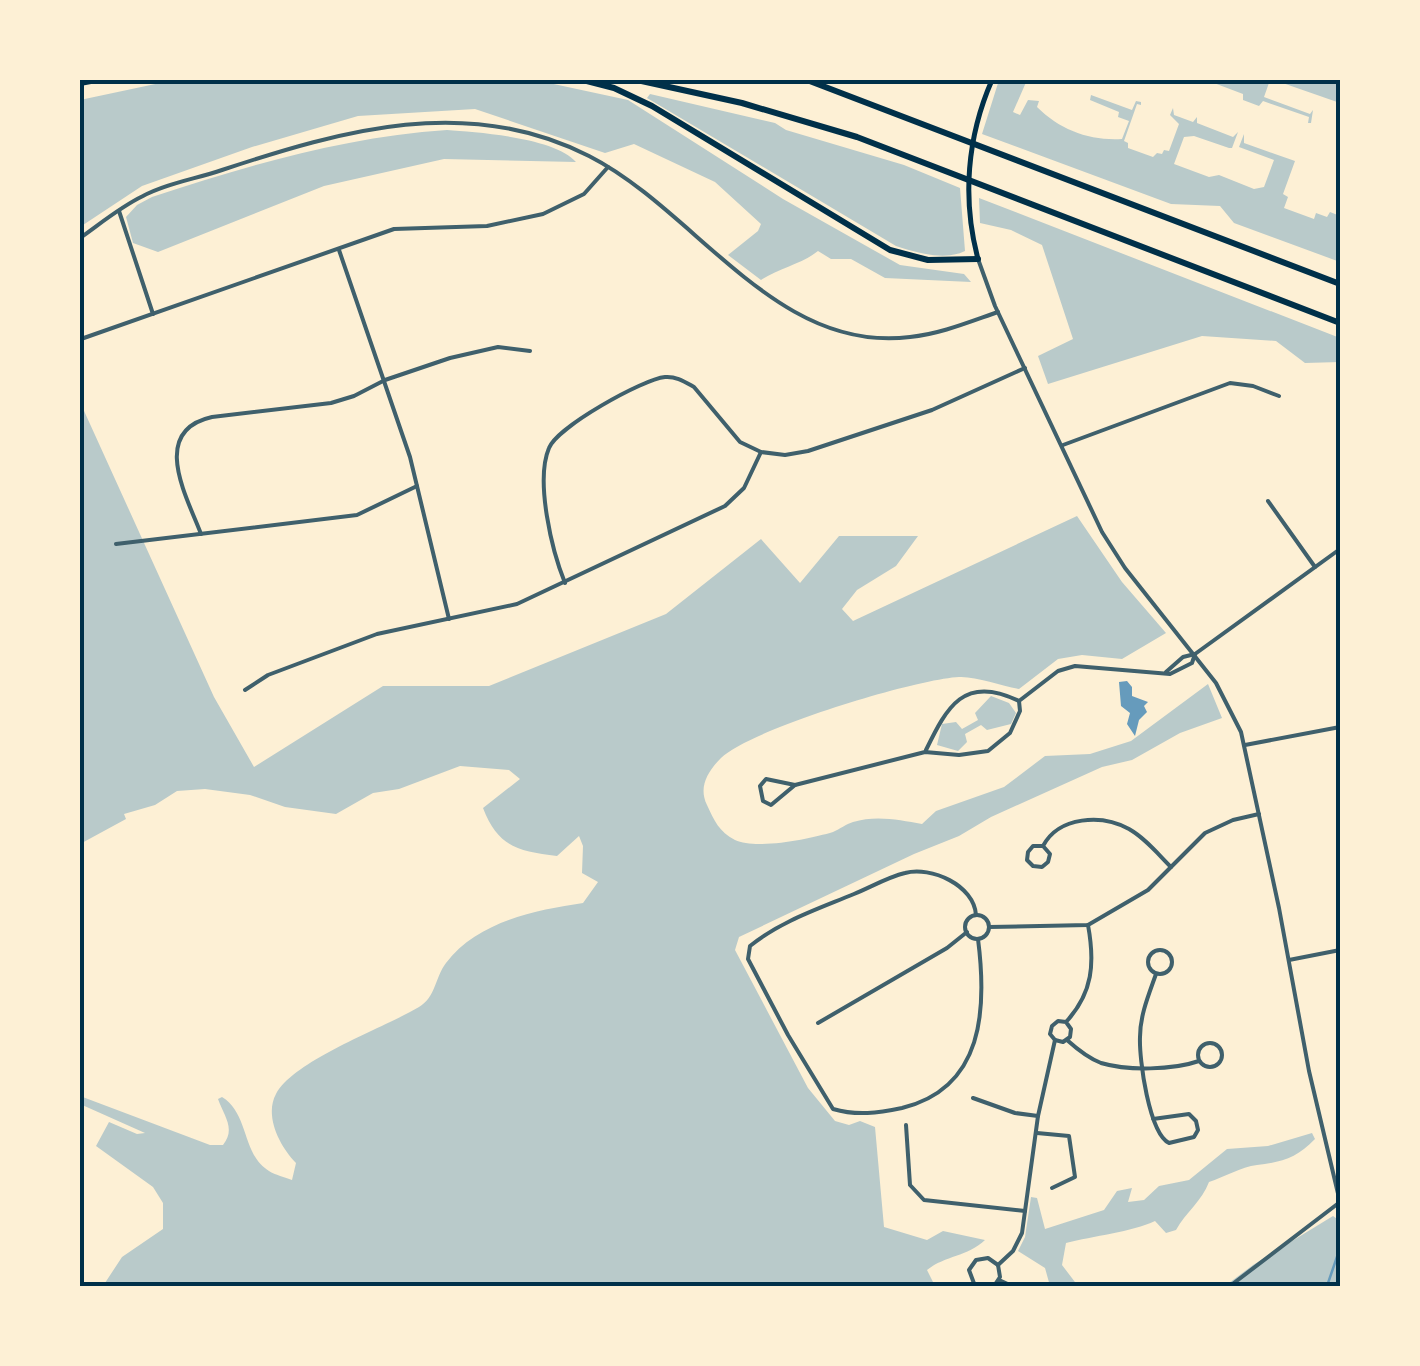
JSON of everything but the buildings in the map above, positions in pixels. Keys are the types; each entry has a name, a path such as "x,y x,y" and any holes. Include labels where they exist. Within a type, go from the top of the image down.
{"highway":[{"path":"80,83 96,80"},
{"path":"583,80 622,91 652,106 890,250 928,260 978,259"},
{"path":"637,80 797,118 956,174 1340,323"},
{"path":"806,80 1340,284"}],"main road":[{"path":"978,259 969,216 968,178 977,122 992,80"}],"street":[{"path":"80,238 149,192 287,148 422,122 466,121 518,130 569,147 608,166 777,301 825,328 862,336 911,338 998,312"},
{"path":"80,340 404,228 487,226 542,214 584,194 608,166"},
{"path":"119,211 154,314"},
{"path":"340,250 417,486 449,618"},
{"path":"978,259 998,312 1087,503 1114,551 1195,654 1230,706 1245,745 1312,1087 1340,1202 1230,1286"},
{"path":"202,534 176,463 178,443 188,428 212,417 343,400 384,380 498,347 530,350"},
{"path":"565,583 550,544 545,468 552,442 566,428 651,380 673,377 694,387 732,436 762,452 785,455 808,451 954,402 1025,368"},
{"path":"1063,445 1230,384 1254,386 1279,396"},
{"path":"244,690 268,675 377,634 500,610 565,583 725,506 744,488 762,452"},
{"path":"116,544 357,515 417,486"},
{"path":"1268,501 1315,567"},
{"path":"1166,672 1183,656 1195,654 1340,549"},
{"path":"1019,701 1052,675 1075,666 1175,673 1192,663 1195,654"},
{"path":"925,752 948,707 964,696 988,692 1019,701"},
{"path":"795,785 775,804 762,799 760,784 766,779 795,785 925,752 969,755 995,748 1013,728 1020,711 1019,701"},
{"path":"1245,745 1340,728"},
{"path":"989,926 1088,925 1131,903 1205,833 1259,814"},
{"path":"1044,846 1062,826 1102,820 1140,836 1171,867"},
{"path":"1032,846 1044,846 1050,854 1048,862 1042,867 1033,866 1027,860 1028,852 1032,846"},
{"path":"976,916 975,904 961,886 944,878 908,871 773,928 750,946 748,960 818,1088 834,1109 852,1114 884,1112 926,1102 961,1072 983,1008 978,939"},
{"path":"967,932 966,924 976,916 984,917 989,926"},
{"path":"1066,1022 1081,1006 1089,986 1093,954 1088,925"},
{"path":"978,939 985,936 989,926"},
{"path":"967,932 978,939"},
{"path":"818,1023 947,948 967,932"},
{"path":"1164,950 1170,956 1171,967 1164,974 1156,974 1150,968 1150,956 1164,950"},
{"path":"1289,960 1340,950"},
{"path":"1152,1119 1189,1114 1196,1120 1198,1130 1194,1136 1169,1143 1162,1139 1152,1119 1140,1037 1156,974"},
{"path":"1055,1040 1050,1034 1052,1026 1058,1021 1066,1022"},
{"path":"1066,1022 1071,1033 1067,1040"},
{"path":"1055,1040 1067,1040 1101,1063 1188,1065 1199,1060"},
{"path":"994,1286 999,1280 998,1265 1022,1234 1038,1116 1055,1040"},
{"path":"1204,1044 1213,1044 1220,1050 1221,1059 1215,1066 1206,1067 1199,1060 1198,1052 1204,1044"},
{"path":"973,1098 1015,1113 1038,1116"},
{"path":"906,1125 910,1185 924,1200 1025,1211"},
{"path":"1036,1134 1069,1136 1075,1177 1052,1188"},
{"path":"976,1286 969,1276 972,1264 988,1258 998,1265"},
{"path":"999,1280 1012,1286"}],"shaded area":[{"path":"535,80 628,100 783,199 900,265 964,274 971,282 885,278 851,259 831,259 818,251 761,280 728,255 758,231 761,224 715,182 634,144 605,153 475,109 358,116 252,147 142,186 80,227 80,100 160,83"},
{"path":"999,80 1027,80 1013,112 1020,115 1028,100 1039,101 1037,107 1055,122 1098,138 1122,139 1129,121 1118,117 1119,112 1090,100 1091,95 1132,110 1136,101 1141,102 1124,141 1128,148 1153,157 1169,151 1179,124 1170,115 1173,108 1174,115 1193,122 1197,117 1197,123 1233,137 1238,132 1232,148 1194,136 1184,137 1174,164 1209,177 1219,175 1254,189 1264,187 1274,160 1239,147 1244,134 1244,143 1295,161 1283,194 1288,197 1284,208 1314,219 1316,213 1340,216 1340,262 1234,223 1220,206 1171,204 982,134"},
{"path":"1206,80 1270,80 1264,97 1310,114 1313,110 1311,123 1309,117 1263,101 1259,106 1243,100 1243,94"},
{"path":"1274,80 1340,80 1340,103"},
{"path":"650,94 775,123 786,130 904,165 960,188 965,251 940,256 896,246 647,98"},
{"path":"447,130 535,142 576,162 444,159 324,186 158,252 133,243 126,217 152,197 298,154 371,139"},
{"path":"979,198 1340,338 1340,362 1305,363 1276,341 1202,336 1048,384 1038,356 1073,339 1042,245 1011,230 980,223"},
{"path":"80,402 214,697 254,767 383,686 489,686 666,614 761,539 800,583 839,536 918,536 896,566 857,590 842,609 853,621 1077,516 1122,582 1166,633 1122,659 1082,655 1058,659 1019,689 959,677 908,686 835,707 738,746 716,763 704,786 704,798 718,825 729,837 744,843 797,840 870,819 922,824 936,811 1004,787 1045,756 1090,754 1131,741 1208,684 1222,718 1180,733 1132,760 1102,767 991,817 959,836 739,937 735,950 808,1088 835,1121 849,1125 860,1121 875,1127 884,1227 927,1240 943,1231 985,1240 927,1270 935,1286 103,1286 122,1257 163,1229 163,1203 153,1187 96,1146 109,1122 137,1134 145,1133 80,1104 80,1096 210,1145 223,1145 229,1133 218,1099 222,1097 237,1113 260,1164 292,1180 296,1163 279,1140 272,1112 276,1094 286,1081 320,1057 425,1003 446,963 474,937 527,914 583,903 598,882 582,873 583,846 579,836 557,856 520,849 495,831 483,808 520,779 509,770 460,766 399,789 373,793 336,814 285,807 250,795 205,789 177,791 155,805 124,814 126,819 80,844"},
{"path":"991,696 1009,703 1016,713 1011,724 987,730 981,725 965,734 967,742 958,751 937,745 942,724 956,722 962,729 978,720 975,713"},
{"path":"1312,1133 1315,1139 1289,1158 1245,1168 1209,1182 1176,1230 1166,1233 1155,1221 1066,1243 1062,1265 1078,1286 1050,1286 1045,1268 1018,1251 1025,1237 1031,1197 1037,1198 1045,1229 1104,1210 1117,1191 1132,1188 1128,1202 1144,1200 1159,1186 1189,1180 1227,1149 1268,1146"},
{"path":"1333,1216 1340,1221 1340,1286 1225,1286 1253,1265"}],"water":[{"path":"1127,681 1132,696 1148,702 1135,736 1127,724 1130,713 1121,706 1119,682"}],"waterway":[{"path":"1327,1286 1339,1251"}]}
